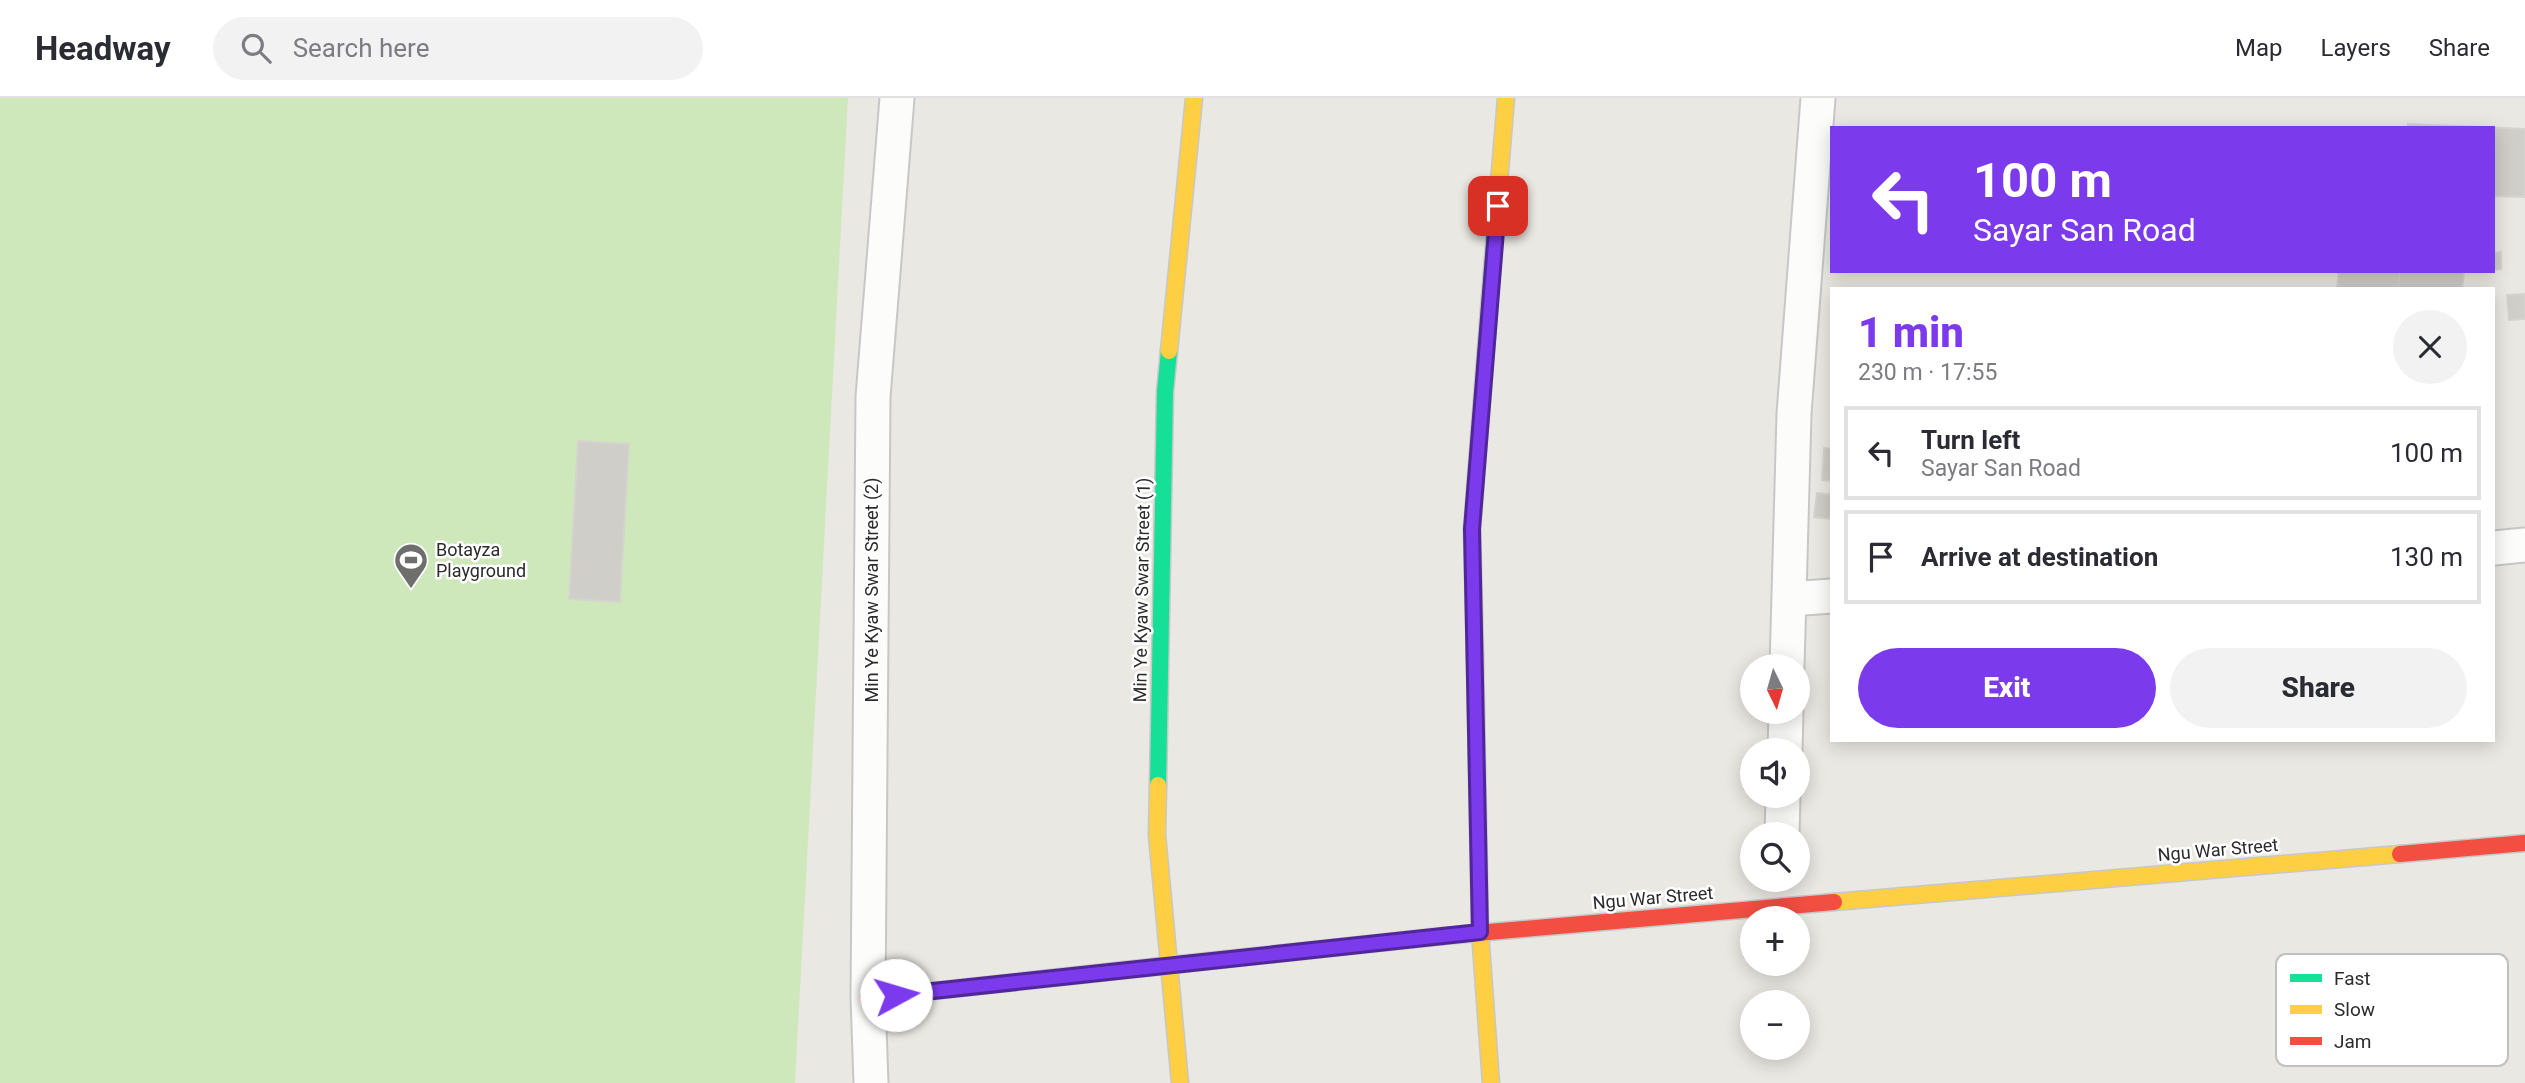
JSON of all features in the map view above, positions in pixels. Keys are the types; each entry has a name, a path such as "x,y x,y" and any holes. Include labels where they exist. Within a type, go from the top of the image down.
{"street":[{"name":"Min Ye Kyaw Swar Street (2)","path":"871,1083 868,998 873,397 897,98"},
{"name":"Min Ye Kyaw Swar Street (1)","path":"1180,1083 1157,835 1165,393 1194,98"},
{"path":"1491,1083 1480,932 1472,529 1506,98"},
{"path":"1787,654 1794,414 1818,98"},
{"path":"2495,548 2525,545"},
{"path":"1789,599 1830,596"},
{"name":"Ngu War Street","path":"868,998 1480,932 1780,893 2525,843"}],"green space":[{"name":"Botayza Playground","path":"0,98 848,98 795,1083 0,1083"}],"building":[{"path":"2408,124 2455,126 2408,126"},
{"path":"2495,128 2525,129 2525,197 2495,196"},
{"path":"2501,252 2501,269 2495,270 2495,253"},
{"path":"2339,273 2400,273 2398,287 2337,287"},
{"path":"2400,273 2464,273 2462,287 2398,287"},
{"path":"2525,294 2525,319 2509,320 2507,295"},
{"path":"578,441 629,444 620,602 569,599"},
{"path":"1824,448 1830,449 1830,481 1822,480"},
{"path":"1817,493 1830,495 1830,519 1814,517"}],"traffic: fast":[{"path":"1475,656 1472,529 1496,219"},
{"path":"1158,785 1165,392 1169,351"},
{"path":"1181,964 1443,936"}],"traffic: slow":[{"path":"1169,351 1194,98"},
{"path":"1496,219 1506,98"},
{"path":"1475,656 1480,932 1491,1083"},
{"path":"1158,785 1157,835 1180,1083"},
{"path":"1834,902 2400,854"}],"traffic: jam":[{"path":"2400,854 2525,843"},
{"path":"1443,936 1834,902"},
{"path":"868,998 1181,964"}],"place":[{"name":"Botayza Playground","path":"411,590"}],"route":[{"path":"896,995 1480,932 1472,529 1498,206"}]}
